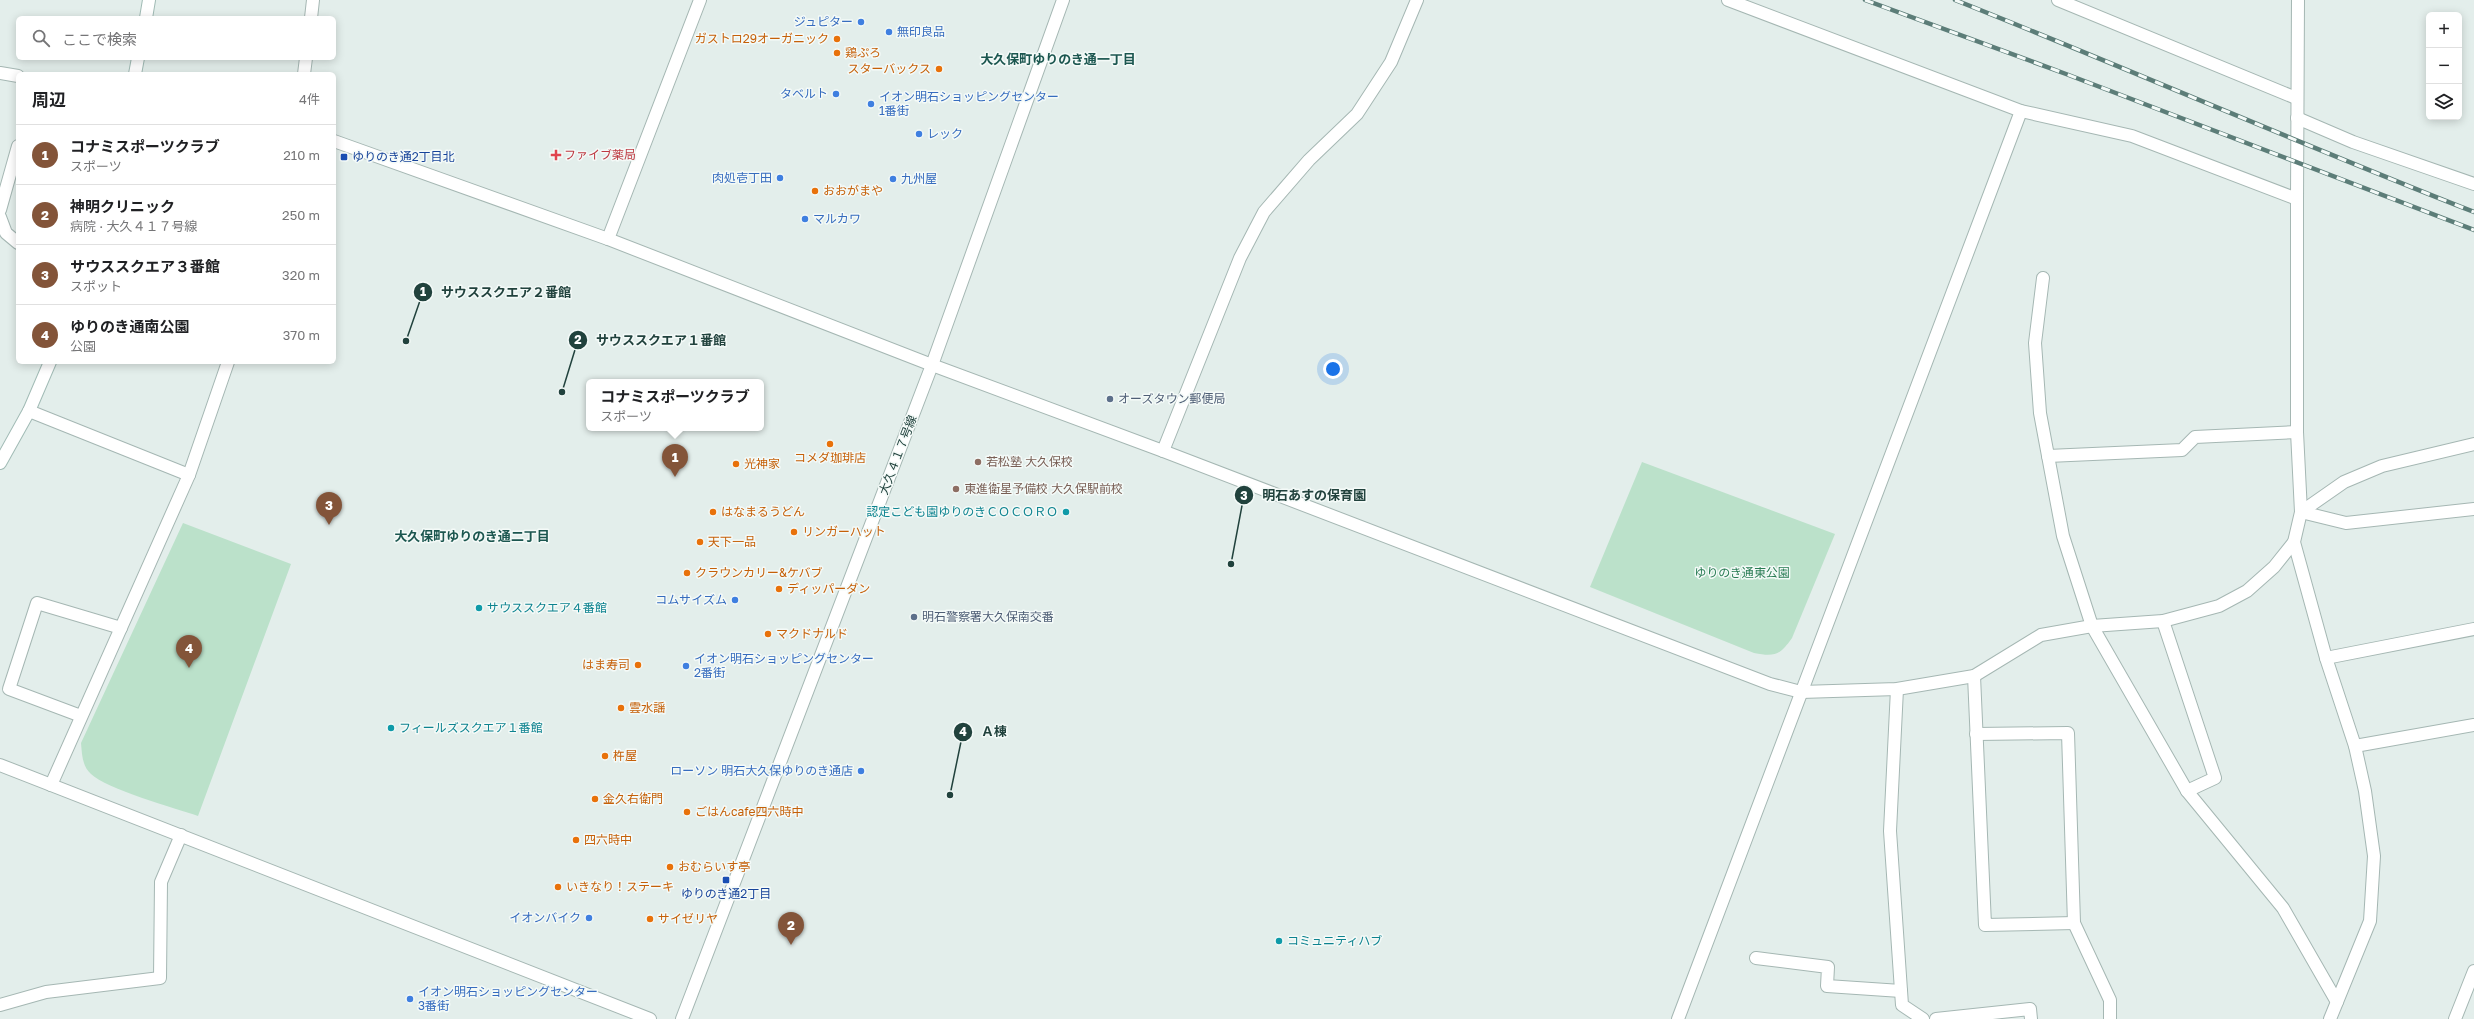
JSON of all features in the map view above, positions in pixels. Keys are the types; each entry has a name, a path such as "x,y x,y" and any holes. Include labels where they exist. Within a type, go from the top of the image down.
{"street":[{"path":"146,16 149,0"},
{"path":"311,16 313,0"},
{"path":"608,239 700,0"},
{"name":"大久４１７号線","path":"682,1019 932,366 1063,0"},
{"path":"1163,451 1240,258 1264,212 1309,160 1357,114 1392,62 1417,0"},
{"path":"1728,0 2021,111 2132,136 2297,199"},
{"path":"2058,0 2296,98"},
{"path":"336,142 608,239 932,366 1163,451 1770,684 1801,692 1897,689 1974,676 2041,635 2092,626 2163,621 2219,606 2247,591 2274,567 2294,542 2301,512 2297,432 2296,98 2298,0"},
{"path":"135,72 138,60"},
{"path":"304,72 306,60"},
{"path":"0,73 16,76"},
{"path":"1678,1019 2021,111"},
{"path":"2296,118 2353,142 2474,184"},
{"path":"0,210 16,153"},
{"path":"0,216 6,233 16,241"},
{"path":"2043,278 2035,343 2040,413 2063,536 2092,626 2187,791 2282,908 2337,1002"},
{"path":"0,463 29,411 49,364"},
{"path":"51,784 189,475 227,364"},
{"path":"29,411 189,475"},
{"path":"2048,456 2182,450 2195,438 2297,432"},
{"path":"2301,512 2344,482 2382,466 2474,444"},
{"path":"2301,512 2346,523 2474,509"},
{"path":"2294,542 2326,658 2355,746 2365,791 2374,856 2370,921 2330,1019"},
{"path":"81,716 9,689 37,603 121,628"},
{"path":"2163,621 2215,778 2187,791"},
{"path":"2326,658 2474,629"},
{"path":"1974,676 1985,925 2074,923"},
{"path":"1897,689 1890,831 1902,1005 1915,1017"},
{"path":"2355,746 2474,725"},
{"path":"1976,734 2068,733 2074,923 2110,1000 2110,1019"},
{"path":"0,765 650,1019"},
{"path":"0,774 14,770"},
{"path":"0,1005 46,992 160,978 161,882 181,835"},
{"path":"1756,958 1828,967 1827,986 1901,992"},
{"path":"2455,1019 2474,971"},
{"path":"1936,1019 2030,1009 2031,1019"}],"green space":[{"name":"ゆりのき通東公園","path":"1642,462 1835,534 1792,638 1780,651 1767,655 1754,653 1590,587"},
{"path":"183,523 291,564 198,816 125,792 99,780 88,771 86,767 83,760 81,743"}],"railway":[{"path":"1865,0 2066,74 2474,230"},
{"path":"1955,0 2474,212"}],"place":[{"name":"ジュピター","path":"861,22"},
{"name":"無印良品","path":"889,32"},
{"name":"ガストロ29オーガニック","path":"837,39"},
{"name":"鶏ぷろ","path":"837,53"},
{"name":"スターバックス","path":"939,69"},
{"name":"タベルト","path":"836,94"},
{"name":"イオン明石ショッピングセンター 1番街","path":"871,104"},
{"name":"レック","path":"919,134"},
{"name":"ファイブ薬局","path":"556,155"},
{"name":"ゆりのき通2丁目北","path":"344,157"},
{"name":"肉処壱丁田","path":"780,178"},
{"name":"九州屋","path":"893,179"},
{"name":"おおがまや","path":"815,191"},
{"name":"マルカワ","path":"805,219"},
{"name":"サウススクエア２番館","path":"406,341"},
{"name":"サウススクエア１番館","path":"562,392"},
{"name":"オーズタウン郵便局","path":"1110,399"},
{"name":"コメダ珈琲店","path":"830,444"},
{"name":"若松塾 大久保校","path":"978,462"},
{"name":"光神家","path":"736,464"},
{"name":"コナミスポーツクラブ","path":"675,477"},
{"name":"東進衛星予備校 大久保駅前校","path":"956,489"},
{"name":"はなまるうどん","path":"713,512"},
{"name":"認定こども園ゆりのきＣＯＣＯＲＯ","path":"1066,512"},
{"name":"サウススクエア３番館","path":"329,525"},
{"name":"リンガーハット","path":"794,532"},
{"name":"天下一品","path":"700,542"},
{"name":"明石あすの保育園","path":"1231,564"},
{"name":"クラウンカリー&ケバブ","path":"687,573"},
{"name":"ディッパーダン","path":"779,589"},
{"name":"コムサイズム","path":"735,600"},
{"name":"サウススクエア４番館","path":"479,608"},
{"name":"明石警察署大久保南交番","path":"914,617"},
{"name":"マクドナルド","path":"768,634"},
{"name":"はま寿司","path":"638,665"},
{"name":"イオン明石ショッピングセンター 2番街","path":"686,666"},
{"name":"ゆりのき通南公園","path":"189,668"},
{"name":"雲水謡","path":"621,708"},
{"name":"フィールズスクエア１番館","path":"391,728"},
{"name":"杵屋","path":"605,756"},
{"name":"ローソン 明石大久保ゆりのき通店","path":"861,771"},
{"name":"Ａ棟","path":"950,795"},
{"name":"金久右衛門","path":"595,799"},
{"name":"ごはんcafe四六時中","path":"687,812"},
{"name":"四六時中","path":"576,840"},
{"name":"おむらいす亭","path":"670,867"},
{"name":"ゆりのき通2丁目","path":"726,880"},
{"name":"いきなり！ステーキ","path":"558,887"},
{"name":"イオンバイク","path":"589,918"},
{"name":"サイゼリヤ","path":"650,919"},
{"name":"コミュニティハブ","path":"1279,941"},
{"name":"神明クリニック","path":"791,945"},
{"name":"イオン明石ショッピングセンター 3番街","path":"410,999"}],"district":[{"name":"大久保町ゆりのき通一丁目","path":"1058,59"},
{"name":"大久保町ゆりのき通二丁目","path":"472,536"}]}
